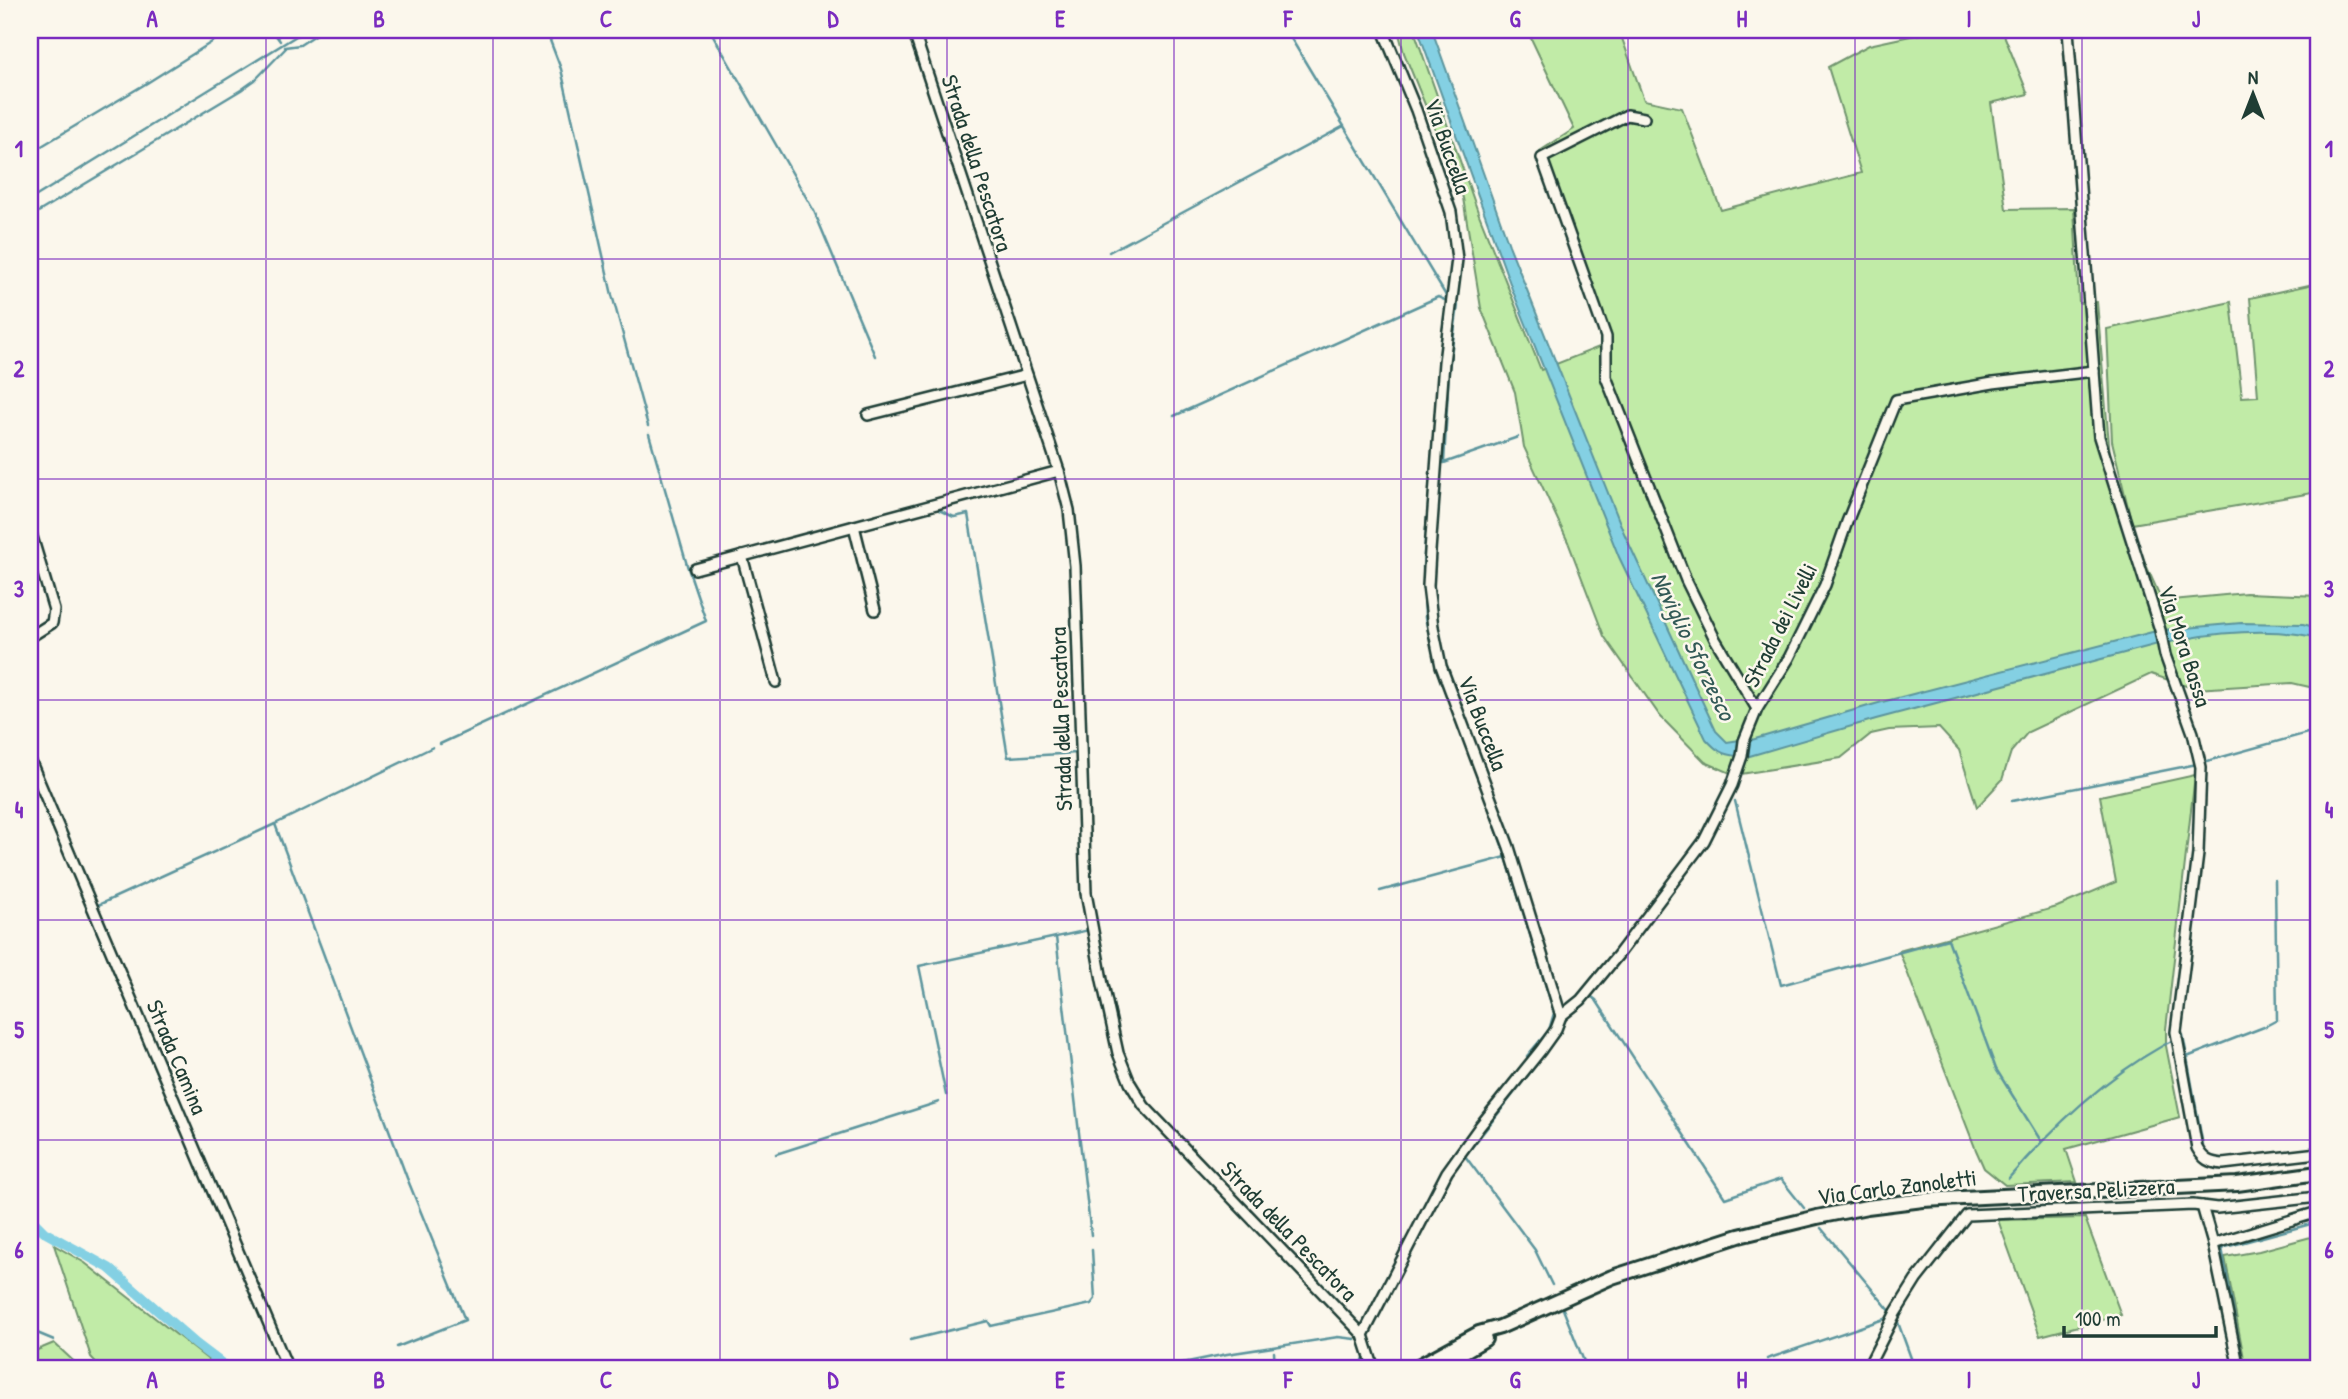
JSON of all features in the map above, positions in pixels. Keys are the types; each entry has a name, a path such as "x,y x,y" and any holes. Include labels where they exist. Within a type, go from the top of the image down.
{"main road":[{"name":"Via Carlo Zanoletti","path":"1413,1369 1479,1333 1500,1327 1569,1294 1655,1261 1787,1224 1842,1212 1923,1200 2237,1184 2318,1173"},
{"name":"Via Carlo Zanoletti","path":"1434,1369 1500,1327"}],"street":[{"name":"Strada della Pescatora","path":"913,30 1059,471 1069,510 1075,566 1086,893 1118,1053 1130,1083 1144,1106 1363,1335"},
{"name":"Via Buccella","path":"1383,30 1416,110 1451,212 1457,260 1444,362 1430,551 1429,586 1433,627 1441,666 1509,846 1561,1016"},
{"name":"Via Mora Bassa","path":"2068,30 2099,437 2201,762 2198,854 2178,1038 2197,1147 2202,1157 2222,1164 2318,1153"},
{"path":"1644,118 1627,115 1542,158 1606,337 1606,377 1611,390 1686,580 1715,639 1757,709"},
{"name":"Strada dei Livelli","path":"1561,1016 1581,1000 1618,955 1704,841 1732,785 1744,741 1757,709 1789,658 1825,585 1896,400 1993,383 2094,371"},
{"path":"868,415 1027,375"},
{"path":"695,569 1059,471"},
{"path":"853,526 876,610"},
{"path":"30,530 54,610 52,623 30,637"},
{"path":"743,556 776,682"},
{"name":"Strada Camina","path":"30,760 288,1369"},
{"path":"1374,1367 1363,1335 1447,1172 1556,1029 1561,1016"},
{"name":"Traversa Pelizzera","path":"1867,1369 1916,1280 1967,1215 2202,1206 2217,1209 2318,1196"},
{"path":"2202,1206 2213,1244 2239,1369"},
{"path":"2213,1244 2318,1212"}],"green space":[{"path":"1398,30 1414,30 1478,212 1541,370 1607,344 1540,151 1574,129 1527,30 1619,30 1644,100 1682,108 1721,210 1861,173 1828,67 1869,45 1938,30 2002,30 2028,94 1991,103 2006,209 2074,208 2079,303 2097,302 2110,456 2130,529 2162,601 2246,593 2318,596 2318,689 2292,683 2195,689 2151,674 2028,732 2011,752 2002,780 1977,807 1959,750 1939,728 1889,730 1871,734 1841,758 1735,775 1705,762 1660,716 1604,636 1568,542 1524,447 1515,392 1481,308 1463,198 1404,53"},
{"path":"2318,283 2318,492 2132,524 2112,441 2107,329 2231,302 2242,397 2258,396 2250,298"},
{"path":"2195,775 2166,1029 2166,1046 2180,1117 2066,1149 2077,1182 2005,1185 1984,1168 1899,951 2057,907 2116,882 2100,796"},
{"path":"2085,1218 2121,1315 2040,1336 1998,1220"},
{"path":"2318,1235 2318,1369 2246,1369 2225,1257"},
{"path":"54,1245 85,1263 220,1369 102,1369 91,1357"},
{"path":"54,1343 82,1369 30,1369 30,1353"}],"water":[{"path":"1418,30 1432,30 1509,245 1624,533 1716,731 1727,742 1740,740 1738,756 1720,751 1706,739 1619,557 1512,289"},
{"path":"2241,623 2303,624 2318,628 2318,638 2282,633 2242,632 2166,643 2164,630"},
{"path":"2156,631 2158,644 1876,719 1746,757 1748,741 1882,702"}],"waterway":[{"path":"30,153 231,30"},
{"path":"272,30 280,41"},
{"path":"30,200 306,30"},
{"path":"285,47 300,45 323,30"},
{"path":"546,30 561,69 612,295 648,426"},
{"path":"710,30 814,211 875,356"},
{"path":"1286,30 1445,294 1447,300 1440,356"},
{"path":"30,217 241,90 255,80 286,48"},
{"path":"1109,252 1344,126"},
{"path":"1174,416 1438,297 1447,301"},
{"path":"1454,303 1458,305 1449,369 1444,463 1518,437"},
{"path":"1437,397 1423,566 1425,618 1440,679 1453,711"},
{"path":"440,744 706,621 649,434"},
{"path":"939,510 954,517 968,514 1008,757 1078,753"},
{"path":"2204,762 2318,730"},
{"path":"96,906 275,824 433,747"},
{"path":"2012,801 2197,764"},
{"path":"1477,773 1554,1013 1549,1030 1527,1056 1536,1065 1465,1156 1535,1250 1552,1285"},
{"path":"1735,801 1781,985 1948,939 1996,1069 2041,1141"},
{"path":"1079,819 1082,885"},
{"path":"275,824 407,1178 465,1320 397,1347"},
{"path":"1380,891 1506,857"},
{"path":"2187,1057 2277,1020 2275,880"},
{"path":"88,910 181,1131"},
{"path":"946,1095 919,966 1089,930 1088,927"},
{"path":"1056,937 1091,1235"},
{"path":"1588,994 1596,1000 1725,1198 1781,1179 1804,1208"},
{"path":"2008,1179 2088,1098 2158,1048 2183,1035 2203,1146"},
{"path":"776,1154 939,1102"},
{"path":"30,1218 44,1232 109,1268 196,1344 229,1369"},
{"path":"2244,1369 2222,1248 2318,1222"},
{"path":"1821,1228 1891,1312"},
{"path":"910,1340 988,1321 991,1326 1091,1304 1095,1299 1092,1250"},
{"path":"1563,1309 1587,1369"},
{"path":"1896,1317 1915,1369"},
{"path":"1767,1359 1884,1319 1887,1321"},
{"path":"30,1330 54,1340"},
{"path":"1153,1369 1227,1354 1338,1337 1355,1339"},
{"path":"1274,1352 1275,1369"},
{"path":"1360,1369 1365,1355"}],"water label":[{"name":"Naviglio Sforzesco","path":"1693,646"}]}
